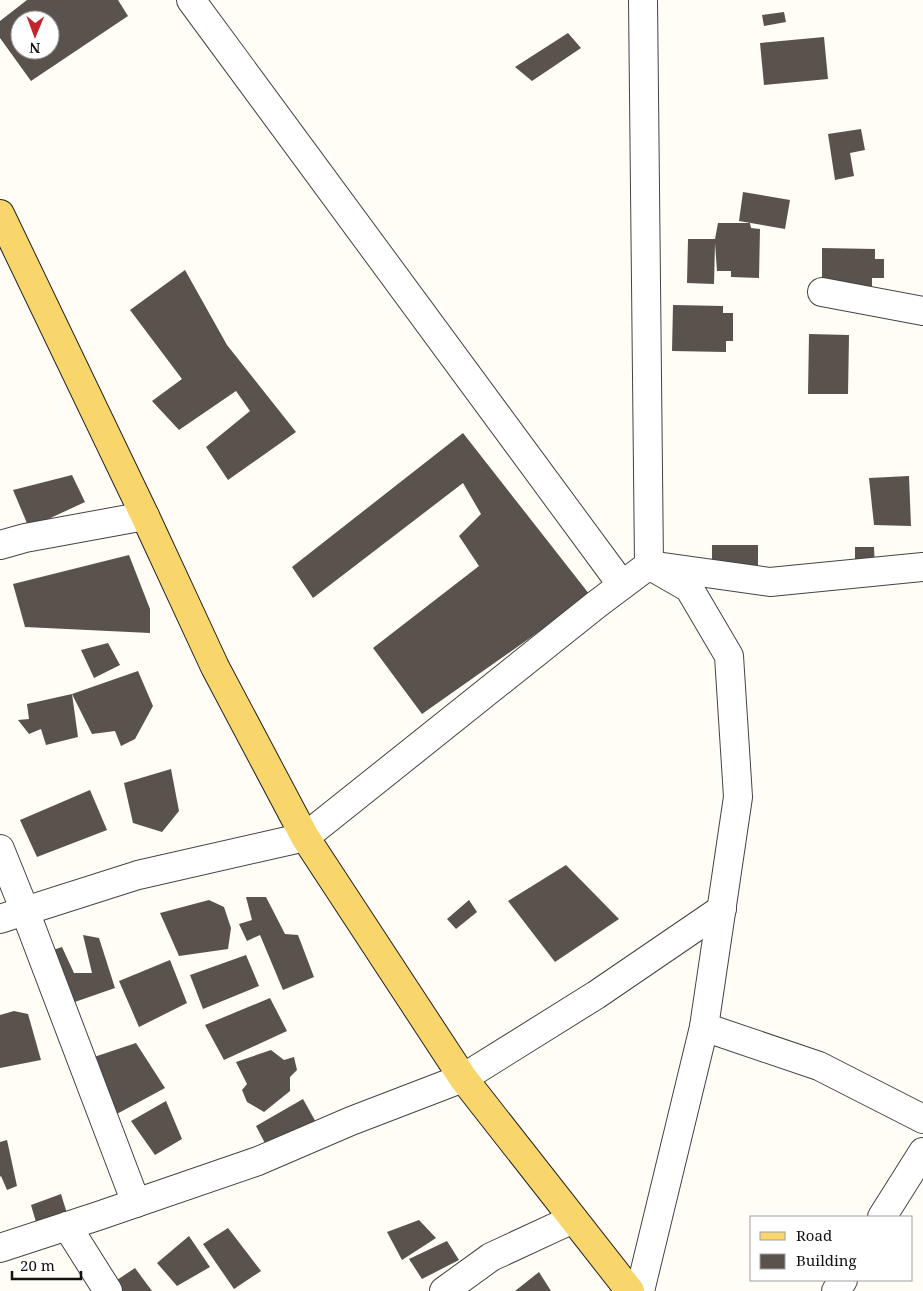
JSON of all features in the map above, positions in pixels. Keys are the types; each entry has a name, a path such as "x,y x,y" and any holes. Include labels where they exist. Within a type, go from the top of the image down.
{"main road":[{"path":"0,214 145,516 215,667 305,837 463,1078 630,1291"}],"street":[{"path":"191,0 622,585"},
{"path":"643,0 649,565"},
{"path":"822,292 923,310"},
{"path":"0,545 25,538 145,516"},
{"path":"640,1291 704,1027 738,797 729,656 689,588 649,565"},
{"path":"12,915 138,875 305,837 649,565 770,582 923,567"},
{"path":"0,849 12,915 136,1203"},
{"path":"0,1248 258,1161 351,1121 463,1078 596,995 722,909"},
{"path":"704,1027 819,1066 923,1118"},
{"path":"883,1216 923,1152"},
{"path":"444,1291 491,1257 573,1219"},
{"path":"67,1226 108,1291"}],"building":[{"path":"27,0 118,0 128,16 31,81 16,60 60,60 60,10 14,10"},
{"path":"784,12 786,22 764,26 762,15"},
{"path":"10,13 10,52 0,38 0,21"},
{"path":"568,33 581,48 532,81 515,67"},
{"path":"824,37 828,79 764,85 760,43"},
{"path":"861,129 865,150 850,153 854,176 835,180 828,134"},
{"path":"743,192 790,200 785,229 739,221"},
{"path":"718,223 750,223 751,228 760,229 759,278 731,277 731,271 717,271 715,243 714,284 687,283 688,239 715,239"},
{"path":"822,248 875,249 875,259 884,259 884,278 872,278 872,286 846,286 822,292"},
{"path":"185,270 227,345 296,432 228,480 206,447 250,411 236,391 179,430 152,401 182,379 130,310"},
{"path":"673,305 723,306 723,313 733,313 733,341 726,341 726,352 672,351"},
{"path":"809,334 849,335 848,394 808,394"},
{"path":"463,433 597,604 544,628 422,714 373,648 479,566 459,536 481,514 463,483 313,598 292,567"},
{"path":"72,475 85,502 29,528 13,490"},
{"path":"909,476 911,526 874,525 869,478"},
{"path":"712,545 758,545 758,566 712,566"},
{"path":"855,547 874,547 875,570 855,570"},
{"path":"129,555 150,609 150,633 25,627 13,584"},
{"path":"108,643 120,665 94,678 81,650"},
{"path":"138,671 153,706 135,739 121,746 115,731 92,734 72,694"},
{"path":"72,694 78,737 46,745 41,729 29,734 18,720 29,719 27,704"},
{"path":"171,769 179,811 162,832 133,823 124,783"},
{"path":"90,790 107,830 37,857 20,820"},
{"path":"566,865 619,919 555,962 508,901"},
{"path":"246,897 266,897 285,934 298,935 314,977 283,990 260,935 247,941 239,924 252,920"},
{"path":"209,900 224,907 231,928 228,949 179,956 160,913"},
{"path":"469,900 477,912 456,929 447,919"},
{"path":"83,935 99,938 115,988 69,1004 50,951 62,947 74,973 92,973"},
{"path":"246,955 259,986 203,1009 190,975"},
{"path":"170,960 187,1003 139,1027 119,981"},
{"path":"270,998 287,1031 224,1060 205,1025"},
{"path":"14,1011 28,1014 41,1060 0,1068 0,1015"},
{"path":"136,1043 165,1088 113,1116 88,1059"},
{"path":"271,1050 284,1060 294,1057 297,1070 290,1077 290,1091 264,1112 247,1102 242,1090 247,1084 236,1062"},
{"path":"303,1099 317,1124 268,1149 256,1126"},
{"path":"166,1101 182,1139 155,1155 131,1121"},
{"path":"7,1140 17,1186 7,1190 0,1177 0,1142"},
{"path":"61,1194 69,1220 38,1229 31,1205"},
{"path":"419,1220 436,1238 402,1260 387,1232"},
{"path":"228,1228 261,1271 234,1289 203,1244"},
{"path":"189,1236 210,1267 177,1286 157,1263"},
{"path":"447,1241 459,1260 422,1279 409,1259"},
{"path":"135,1268 152,1291 116,1291 111,1284"},
{"path":"539,1272 551,1291 515,1291"}]}
